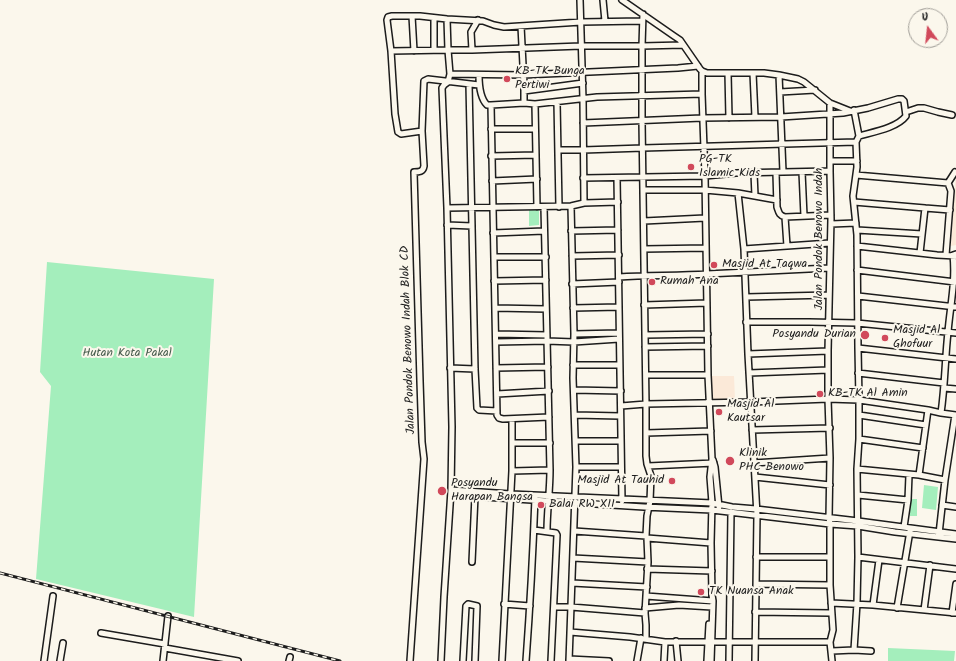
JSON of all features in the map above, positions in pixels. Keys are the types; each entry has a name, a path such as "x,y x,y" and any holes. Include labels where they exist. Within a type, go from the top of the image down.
{"street":[{"path":"580,0 583,83 584,203"},
{"path":"603,0 605,21"},
{"path":"622,0 674,36 683,45 702,71 707,73 764,73 802,80 830,102 852,111"},
{"path":"638,661 646,625 645,610 648,562 647,516 650,507 651,476 646,456 642,121 643,14"},
{"path":"478,85 428,79 424,82 422,131 399,134 395,114 392,51 387,20 388,17 412,16 478,20 499,26 605,21 642,21"},
{"path":"412,16 414,51"},
{"path":"434,18 434,50"},
{"path":"441,661 451,492 452,427 442,88 448,82 450,74 447,19"},
{"path":"472,50 472,32 478,20"},
{"path":"521,26 524,103"},
{"path":"392,51 683,45"},
{"path":"450,74 523,75 698,66"},
{"path":"702,71 709,403 713,462 719,511"},
{"path":"728,73 729,118"},
{"path":"753,73 755,117"},
{"path":"479,75 478,85 485,102 490,105 524,103 535,104 642,95 702,94"},
{"path":"779,75 783,172"},
{"path":"524,91 583,83"},
{"path":"469,84 475,369 478,409 497,413"},
{"path":"780,92 815,90"},
{"path":"583,123 830,114 868,108 901,98 904,102 906,117 897,124 882,130 858,136"},
{"path":"557,102 559,207"},
{"name":"Jalan Pondok Benowo Indah","path":"829,518 830,428 828,399 828,351 831,224 830,102"},
{"path":"535,104 537,207"},
{"path":"490,105 497,413 499,418 502,419 549,417"},
{"path":"906,112 918,108 924,108 952,115"},
{"path":"852,111 858,136 856,142 856,175 853,191 857,230 859,400 857,469 858,557 854,650"},
{"path":"491,129 535,129"},
{"name":"Jalan Pondok Benowo Indah Blok CD","path":"410,661 424,458 420,396 414,172 422,171 424,169 422,131"},
{"path":"558,150 856,142"},
{"path":"491,156 536,154"},
{"path":"830,161 857,161"},
{"path":"584,178 705,176 830,171"},
{"path":"802,172 804,216"},
{"path":"946,255 950,210 950,191 948,183 955,172"},
{"path":"754,173 755,196"},
{"path":"776,173 778,212 780,215 785,217 831,215"},
{"path":"856,175 948,183"},
{"path":"617,178 622,506"},
{"path":"492,180 537,179"},
{"path":"643,190 705,190 738,193 777,200"},
{"path":"738,193 744,249 746,322 757,515 755,661"},
{"path":"446,208 559,207 584,203 618,202"},
{"path":"854,202 950,210"},
{"path":"571,206 576,467 569,660 609,661"},
{"path":"544,207 550,443 547,531"},
{"path":"920,253 925,208"},
{"path":"785,217 787,246"},
{"path":"644,221 705,218"},
{"path":"831,224 856,223"},
{"path":"447,225 472,226"},
{"path":"571,231 618,230"},
{"path":"857,230 922,234"},
{"path":"493,233 544,231"},
{"path":"744,249 830,243"},
{"path":"857,246 937,255 955,255 954,307 948,332 941,413"},
{"path":"644,249 706,248"},
{"path":"572,256 619,255"},
{"path":"494,258 546,257"},
{"path":"572,284 644,275 706,274 829,268"},
{"path":"857,270 954,282"},
{"path":"494,282 546,280"},
{"path":"746,297 830,295"},
{"path":"858,296 954,307"},
{"path":"644,305 707,303"},
{"path":"573,308 619,307"},
{"path":"495,308 546,309"},
{"path":"746,322 857,323 956,333"},
{"path":"496,334 547,338 574,342 619,336"},
{"path":"574,334 619,336"},
{"path":"645,335 708,334"},
{"path":"496,342 547,338"},
{"path":"645,347 708,346"},
{"path":"858,348 956,359"},
{"path":"748,354 828,351"},
{"path":"573,365 619,365"},
{"path":"496,368 548,367"},
{"path":"450,368 475,369"},
{"path":"749,373 828,370"},
{"path":"858,373 944,385 956,389"},
{"path":"646,375 708,375"},
{"path":"574,390 621,391"},
{"path":"497,394 549,391"},
{"path":"621,406 828,399 859,400 956,415 945,480 939,534"},
{"path":"919,475 928,410"},
{"path":"575,414 620,416"},
{"path":"859,415 926,424"},
{"path":"502,661 512,471 512,419"},
{"path":"752,430 830,428"},
{"path":"646,433 711,431"},
{"path":"859,439 923,448"},
{"path":"576,442 621,441"},
{"path":"512,443 550,443"},
{"path":"754,463 830,458"},
{"path":"648,466 713,462"},
{"path":"707,661 712,595 712,504 710,477 713,462"},
{"path":"576,467 621,467"},
{"path":"857,469 919,475 945,480"},
{"path":"512,471 550,470"},
{"path":"904,527 908,500 909,475"},
{"path":"755,477 830,485"},
{"path":"451,492 475,496 510,496"},
{"path":"451,492 549,498 650,500 712,504 829,518 858,524 910,531 956,534"},
{"path":"858,495 908,500"},
{"path":"472,562 475,496"},
{"path":"526,661 535,497"},
{"path":"575,499 622,506 712,510 830,524 904,527 910,531"},
{"path":"942,505 956,507"},
{"path":"729,661 731,512"},
{"path":"829,518 830,585 833,630 830,642 832,661"},
{"path":"534,530 547,531 556,533 557,535 551,661"},
{"path":"574,531 711,543"},
{"path":"897,608 910,531"},
{"path":"939,534 956,539"},
{"path":"756,557 830,557"},
{"path":"858,557 956,569"},
{"path":"573,558 648,562"},
{"path":"873,605 879,560"},
{"path":"924,610 930,565"},
{"path":"647,569 712,571"},
{"path":"572,583 647,587"},
{"path":"756,584 830,585"},
{"path":"831,603 873,605 954,613 956,584"},
{"path":"44,661 53,596"},
{"path":"646,596 711,604"},
{"path":"463,661 466,606 468,604 477,605 475,661"},
{"path":"504,604 530,606"},
{"path":"554,607 645,610 680,605 711,604"},
{"path":"755,612 831,613"},
{"path":"163,661 168,616"},
{"path":"570,632 665,642 830,642"},
{"path":"101,633 238,661"},
{"path":"676,641 678,661"},
{"path":"664,661 665,642"},
{"path":"709,642 711,661"},
{"path":"60,661 63,643"},
{"path":"832,651 871,651"}],"shaded area":[{"path":"956,170 956,245 951,246"},
{"path":"709,376 734,376 735,400 710,401"}],"green space":[{"path":"529,210 539,210 539,225 529,226"},
{"name":"Hutan Kota Pakal","path":"47,262 214,279 194,617 36,579 51,386 40,372"},
{"path":"924,485 938,487 936,510 922,508"},
{"path":"910,499 917,499 917,516 910,516"},
{"path":"888,648 955,651 954,661 888,661"}],"railway":[{"path":"0,573 340,661"}],"place":[{"name":"KB-TK Bunga Pertiwi","path":"507,79"},
{"name":"PG-TK Islamic Kids","path":"691,167"},
{"name":"Masjid At Taqwa","path":"714,265"},
{"name":"Rumah Ana","path":"652,282"},
{"name":"Posyandu Durian","path":"865,335"},
{"name":"Masjid Al Ghofuur","path":"885,338"},
{"name":"KB-TK Al Amin","path":"820,394"},
{"name":"Masjid Al Kautsar","path":"719,412"},
{"name":"Klinik PHC Benowo","path":"730,461"},
{"name":"Masjid At Tauhid","path":"672,481"},
{"name":"Posyandu Harapan Bangsa","path":"442,491"},
{"name":"Balai RW XII","path":"541,505"},
{"name":"TK Nuansa Anak","path":"701,592"}]}
